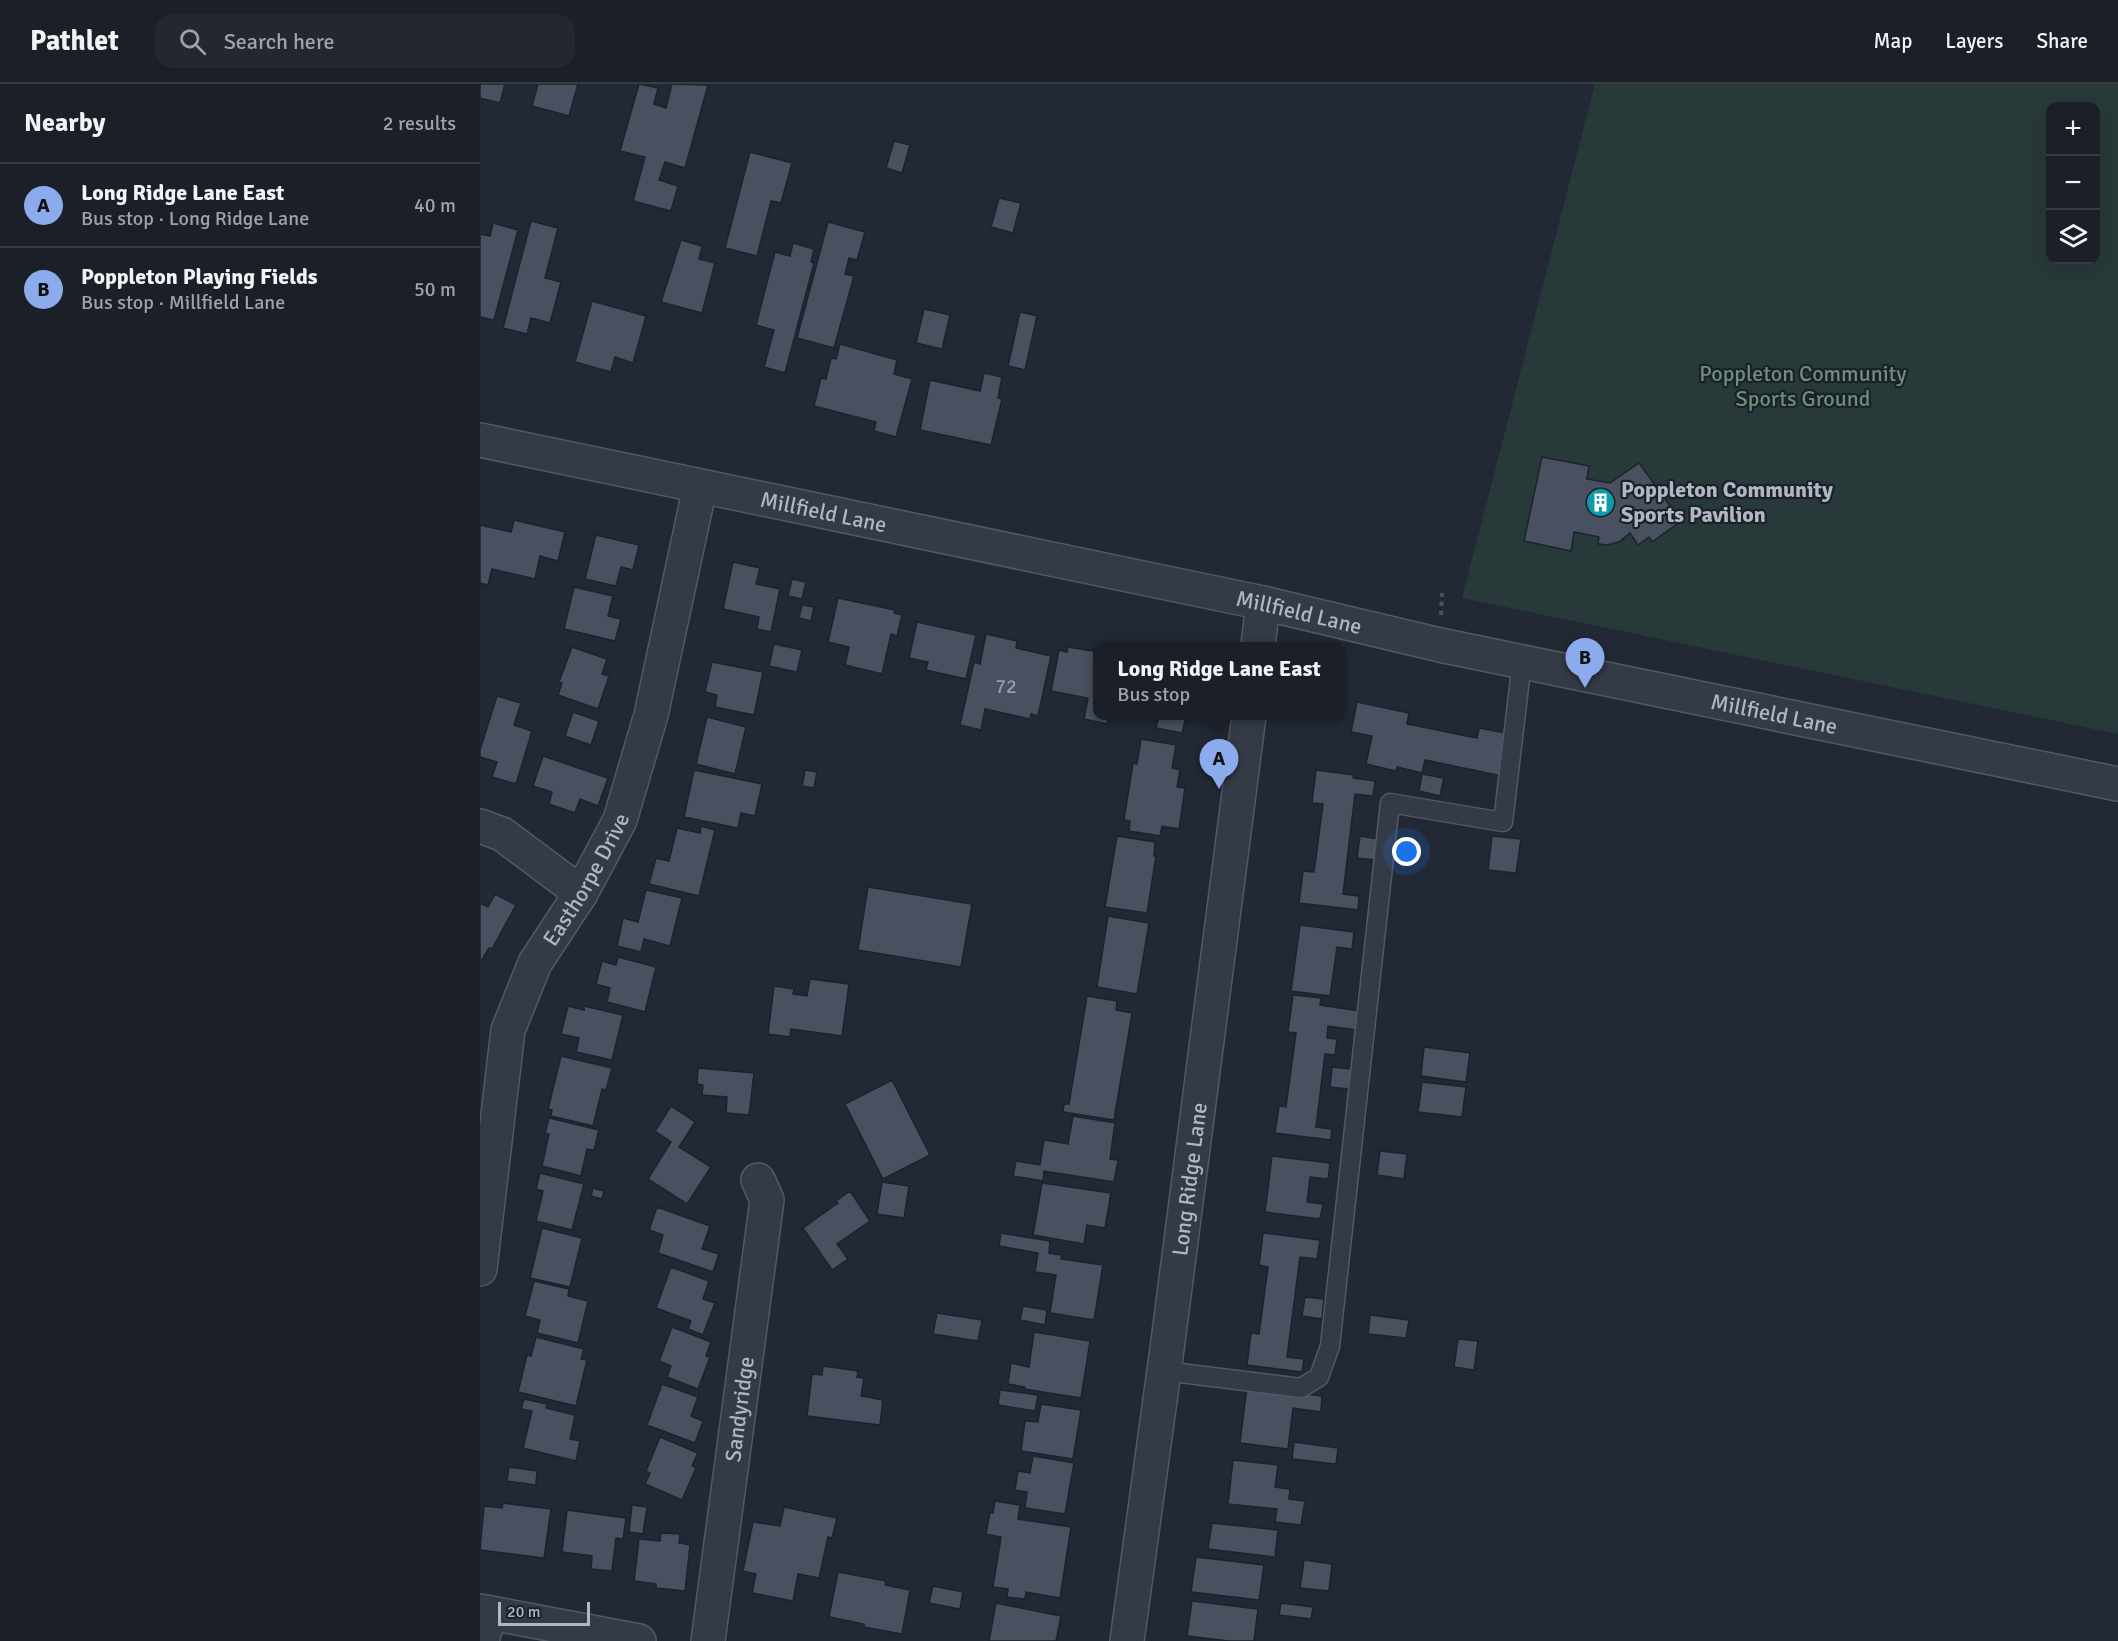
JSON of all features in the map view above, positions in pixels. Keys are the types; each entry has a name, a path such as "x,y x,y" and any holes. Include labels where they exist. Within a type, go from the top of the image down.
{"street":[{"name":"Millfield Lane","path":"480,440 1263,603 1440,645 2118,783"},
{"name":"Easthorpe Drive","path":"480,1269 508,1029 535,963 581,893 620,820 651,715 700,487"},
{"path":"1258,642 1263,603"},
{"name":"Long Ridge Lane","path":"1127,1641 1248,720"},
{"path":"480,826 502,834 581,893"},
{"name":"Sandyridge","path":"708,1641 767,1200 758,1180"},
{"path":"484,1622 639,1641"}],"lane":[{"path":"1164,1371 1301,1388 1319,1377 1330,1347 1390,802 1503,822 1522,662"}],"green space":[{"name":"Poppleton Community Sports Ground","path":"1595,84 2118,84 2118,734 1462,598"}],"building":[{"path":"480,84 505,84 500,103 480,98"},
{"path":"538,84 578,84 569,116 532,106"},
{"path":"639,84 658,88 654,104 666,108 672,84 708,85 685,168 665,162 659,180 678,186 671,211 633,201 645,157 620,151"},
{"path":"894,141 910,145 902,173 886,168"},
{"path":"750,152 792,163 781,203 771,201 757,256 725,248"},
{"path":"999,198 1021,203 1013,233 991,227"},
{"path":"531,221 558,228 545,278 561,282 550,323 531,318 527,334 503,328"},
{"path":"828,222 865,232 857,260 849,258 845,274 854,276 834,348 797,338"},
{"path":"493,223 518,230 494,320 480,317 480,234 490,236"},
{"path":"681,240 702,246 699,259 715,263 702,313 661,302"},
{"path":"793,243 814,249 811,262 814,263 785,373 764,367 774,330 756,325 775,252 790,256"},
{"path":"592,301 646,316 633,363 615,357 611,372 575,362"},
{"path":"924,309 950,315 942,349 916,343"},
{"path":"1020,312 1037,316 1025,370 1008,366"},
{"path":"840,344 897,360 894,374 912,379 896,437 874,431 876,422 814,406 821,378 826,379 831,358 836,359"},
{"path":"984,373 1002,377 998,398 1002,399 991,445 920,430 930,380 980,391"},
{"name":"Poppleton Community Sports Pavilion","path":"1542,457 1589,466 1587,479 1610,483 1639,463 1681,521 1652,542 1649,537 1638,545 1630,533 1619,542 1607,545 1598,544 1599,537 1574,532 1571,551 1524,541"},
{"path":"514,520 565,532 558,561 540,556 535,579 492,569 488,585 480,583 480,525 511,532"},
{"path":"596,535 639,545 633,570 621,567 616,586 585,579"},
{"path":"733,562 760,568 756,584 780,589 771,632 757,629 759,617 723,609"},
{"path":"792,579 806,582 802,599 788,596"},
{"path":"574,587 613,596 608,616 621,619 615,641 564,629"},
{"path":"838,598 895,610 894,613 902,615 897,636 891,634 882,674 845,665 849,647 828,642"},
{"path":"802,605 814,607 811,621 799,618"},
{"path":"917,622 976,635 966,679 926,670 928,662 909,658"},
{"path":"986,634 1017,641 1016,648 1051,656 1038,716 1031,714 1030,719 985,709 981,730 960,725 974,662 980,664"},
{"path":"774,644 802,650 797,672 769,666"},
{"path":"572,647 607,659 602,674 609,676 598,709 558,695 562,683 559,682"},
{"path":"1068,647 1093,651 1093,720 1108,720 1107,724 1084,719 1088,698 1051,691 1059,650 1067,652"},
{"path":"712,662 763,672 754,715 715,707 717,695 705,692"},
{"path":"497,696 521,703 514,725 532,731 516,784 492,777 497,762 480,757 480,750"},
{"path":"1357,702 1409,713 1407,724 1477,738 1479,728 1511,734 1502,776 1425,760 1422,773 1397,767 1396,771 1366,764 1372,736 1351,732"},
{"path":"573,712 599,721 591,745 565,736"},
{"path":"707,717 746,727 735,774 696,764"},
{"path":"1158,720 1185,720 1182,733 1156,728"},
{"path":"1141,739 1176,745 1172,768 1180,770 1177,787 1185,788 1179,829 1162,826 1160,836 1129,831 1130,821 1124,820 1133,763 1137,764"},
{"path":"543,756 608,778 598,806 580,799 575,813 549,804 552,792 533,786"},
{"path":"694,770 762,784 755,816 741,813 738,828 684,817"},
{"path":"805,770 817,772 814,788 802,786"},
{"path":"1316,770 1354,775 1353,778 1375,781 1373,796 1355,794 1343,894 1359,896 1358,910 1299,903 1303,871 1314,872 1323,804 1312,803"},
{"path":"1422,774 1444,778 1440,796 1419,791"},
{"path":"701,826 715,830 699,896 649,884 656,858 669,861 677,828 700,833"},
{"path":"1117,836 1155,842 1154,856 1156,856 1147,913 1105,907"},
{"path":"1360,836 1378,839 1376,860 1357,858"},
{"path":"1492,836 1521,839 1516,873 1488,870"},
{"path":"868,887 972,904 961,967 858,950"},
{"path":"646,890 682,898 670,946 644,939 641,952 617,946 623,918 638,922"},
{"path":"495,894 516,905 492,949 489,948 482,960 480,959 480,903 488,907"},
{"path":"1108,916 1149,923 1137,994 1097,987"},
{"path":"1300,925 1354,932 1352,949 1337,947 1330,996 1291,991"},
{"path":"618,957 656,967 645,1012 607,1002 610,988 596,984 602,961 616,965"},
{"path":"810,979 849,984 842,1036 791,1029 790,1037 768,1034 774,986 794,989 793,994 807,996"},
{"path":"1293,995 1321,998 1320,1005 1360,1011 1357,1030 1328,1026 1327,1038 1337,1039 1335,1055 1325,1054 1316,1127 1332,1129 1331,1140 1275,1133 1279,1106 1286,1107 1296,1033 1288,1032"},
{"path":"1087,996 1117,1001 1116,1010 1132,1013 1114,1120 1063,1112 1064,1104 1069,1104"},
{"path":"568,1006 584,1010 584,1006 623,1015 612,1060 576,1052 579,1038 561,1034"},
{"path":"1424,1047 1470,1053 1466,1082 1421,1076"},
{"path":"561,1056 612,1068 606,1090 602,1089 593,1126 551,1116 552,1110 548,1109"},
{"path":"1332,1067 1352,1069 1349,1089 1330,1087"},
{"path":"698,1068 754,1073 749,1115 726,1113 727,1097 702,1095 703,1085 697,1084"},
{"path":"892,1080 930,1155 883,1179 845,1104"},
{"path":"1422,1082 1466,1087 1462,1117 1418,1112"},
{"path":"671,1106 695,1122 679,1147 711,1167 687,1204 648,1179 671,1142 655,1131"},
{"path":"1073,1116 1115,1123 1110,1159 1118,1160 1114,1182 1044,1171 1043,1181 1013,1176 1016,1161 1040,1165 1044,1140 1068,1144"},
{"path":"549,1118 599,1130 594,1150 587,1149 581,1176 542,1166 549,1134 545,1133"},
{"path":"1380,1151 1407,1154 1404,1179 1377,1175"},
{"path":"1272,1156 1330,1163 1328,1179 1310,1177 1307,1202 1323,1204 1320,1219 1265,1212"},
{"path":"540,1173 584,1184 572,1230 536,1221 543,1191 536,1189"},
{"path":"882,1182 909,1186 904,1218 877,1214"},
{"path":"1042,1183 1111,1193 1105,1228 1087,1225 1084,1244 1033,1235"},
{"path":"593,1188 604,1191 602,1199 591,1196"},
{"path":"850,1191 870,1221 837,1244 848,1259 832,1270 803,1228 838,1203 836,1201"},
{"path":"657,1207 710,1226 702,1249 719,1254 713,1272 658,1253 663,1235 649,1230"},
{"path":"542,1228 582,1238 570,1287 530,1278"},
{"path":"1001,1233 1050,1241 1049,1253 1062,1255 1061,1259 1103,1265 1094,1320 1050,1313 1056,1275 1035,1272 1038,1253 999,1246"},
{"path":"1263,1233 1320,1240 1317,1259 1300,1257 1287,1357 1304,1359 1302,1372 1247,1365 1251,1333 1259,1334 1268,1267 1259,1265"},
{"path":"671,1267 709,1281 703,1299 715,1303 703,1335 688,1329 691,1321 656,1308"},
{"path":"534,1281 569,1289 568,1296 588,1301 578,1343 537,1333 540,1320 525,1316"},
{"path":"1305,1297 1324,1299 1322,1319 1302,1316"},
{"path":"1023,1306 1047,1310 1045,1325 1020,1320"},
{"path":"937,1313 982,1320 978,1341 933,1334"},
{"path":"1370,1315 1409,1320 1406,1338 1368,1334"},
{"path":"672,1327 711,1342 706,1356 710,1357 698,1389 667,1377 671,1366 659,1361"},
{"path":"1034,1332 1090,1341 1081,1398 1024,1389 1025,1387 1008,1384 1011,1363 1029,1367"},
{"path":"536,1337 584,1349 581,1359 587,1360 576,1406 518,1392 527,1355 531,1356"},
{"path":"1458,1339 1478,1341 1474,1370 1454,1367"},
{"path":"823,1366 858,1371 857,1377 864,1378 861,1396 883,1400 880,1425 807,1416 812,1374 822,1375"},
{"path":"662,1384 698,1397 691,1416 703,1421 695,1443 647,1425"},
{"path":"1247,1387 1322,1396 1321,1412 1293,1408 1288,1449 1240,1443"},
{"path":"1000,1390 1038,1395 1035,1411 998,1405"},
{"path":"524,1399 547,1404 546,1408 575,1415 570,1439 580,1441 576,1461 523,1448 532,1411 521,1409"},
{"path":"1041,1404 1081,1410 1073,1459 1021,1451 1025,1421 1038,1422"},
{"path":"660,1437 698,1453 692,1466 696,1468 682,1500 645,1484 650,1473 646,1471"},
{"path":"1294,1442 1338,1448 1336,1464 1292,1459"},
{"path":"1033,1456 1074,1463 1065,1514 1025,1508 1027,1492 1015,1490 1018,1471 1030,1473"},
{"path":"1233,1460 1278,1465 1275,1487 1290,1489 1289,1499 1305,1501 1301,1525 1275,1522 1277,1509 1228,1504"},
{"path":"509,1467 537,1471 536,1485 507,1481"},
{"path":"995,1501 1020,1505 1018,1519 1071,1527 1060,1598 1026,1592 1025,1599 1007,1597 1008,1589 993,1587 1001,1537 986,1534 990,1512 993,1513"},
{"path":"503,1503 551,1509 544,1558 480,1550 484,1506 502,1508"},
{"path":"632,1505 647,1507 643,1534 629,1532"},
{"path":"784,1507 837,1518 832,1538 828,1537 819,1578 798,1574 793,1601 752,1593 756,1574 743,1571 753,1522 780,1526"},
{"path":"567,1510 626,1518 623,1539 616,1538 612,1571 591,1569 592,1556 562,1552"},
{"path":"1212,1523 1278,1530 1275,1557 1208,1549"},
{"path":"661,1533 680,1534 679,1543 690,1545 685,1591 656,1588 656,1584 634,1581 639,1539 660,1541"},
{"path":"1196,1557 1264,1565 1259,1600 1191,1592"},
{"path":"1304,1560 1332,1564 1329,1591 1300,1588"},
{"path":"838,1572 886,1581 885,1585 910,1590 902,1634 864,1627 864,1624 829,1617"},
{"path":"933,1586 963,1592 960,1609 929,1603"},
{"path":"1192,1601 1258,1609 1254,1641 1229,1641 1187,1636"},
{"path":"996,1603 1061,1616 1056,1641 989,1641"},
{"path":"1281,1603 1313,1607 1311,1619 1279,1615"}],"place":[{"name":"Poppleton Community Sports Pavilion","path":"1600,502"},
{"name":"Poppleton Playing Fields","path":"1585,688"},
{"name":"Long Ridge Lane East","path":"1219,789"}]}
